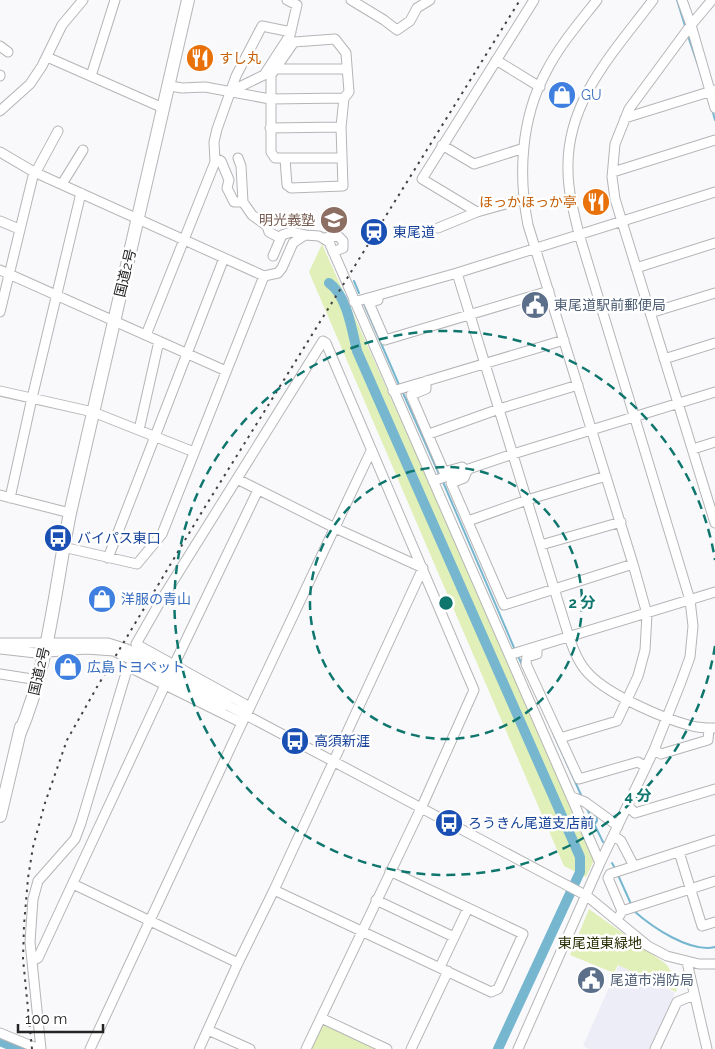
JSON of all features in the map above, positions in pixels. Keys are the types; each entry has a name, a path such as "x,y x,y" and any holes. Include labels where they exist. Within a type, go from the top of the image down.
{"highway":[{"name":"国道2号","path":"0,816 32,679 60,573 70,513 163,108 170,86 188,0"},
{"name":"国道2号","path":"19,735 29,711 41,648"}],"street":[{"path":"71,13 70,8 74,0"},
{"path":"0,111 30,84 47,56 55,36 83,0"},
{"path":"91,76 115,0"},
{"path":"287,0 297,5"},
{"path":"230,91 264,75 291,32 297,5 306,0"},
{"path":"352,0 397,30 410,21 417,8 430,0"},
{"path":"477,212 422,179 534,0"},
{"path":"560,738 617,721 638,676 644,655 647,614 528,225 523,199 524,148 532,108 545,73 565,41 597,0"},
{"path":"518,1049 584,894 614,836 654,750 668,718 690,657 693,626 690,600 579,234 571,201 568,172 568,155 574,123 584,96 597,74 653,0"},
{"path":"682,0 688,29 715,108"},
{"path":"715,4 712,0 635,98 624,118 615,144 613,172 615,199 678,404 693,449 711,493 715,522"},
{"path":"146,335 185,240 215,158 214,142 236,76 262,26 291,32"},
{"path":"284,159 287,185 291,188 342,186 341,127 344,98 348,92 346,53 336,39 294,42 271,75 271,152 275,158 284,159 341,158"},
{"path":"47,56 163,108"},
{"path":"496,60 540,87"},
{"path":"275,69 347,68"},
{"path":"170,86 182,88 205,87 270,99 344,98"},
{"path":"624,118 709,92"},
{"path":"270,128 341,127"},
{"path":"0,312 4,272 19,229 34,172 58,131"},
{"path":"613,172 715,140"},
{"path":"442,145 474,164 524,148"},
{"path":"62,184 83,150"},
{"path":"1,155 34,172 264,276 278,274 293,243 305,235"},
{"path":"215,158 222,161 229,180 227,188 234,202 243,202"},
{"path":"238,158 241,166 243,202 252,214 267,226 269,232 280,238"},
{"path":"229,180 241,177"},
{"path":"354,302 536,249 715,192"},
{"path":"10,498 81,193"},
{"path":"438,228 477,212 523,199"},
{"path":"0,221 19,229"},
{"path":"274,256 282,235 292,232 305,235 311,234 324,238 338,236 343,241 343,248 333,252"},
{"path":"324,238 333,252 600,863"},
{"path":"636,268 715,243"},
{"path":"108,558 224,258"},
{"path":"4,272 226,371"},
{"path":"457,273 569,637 580,663 605,688 626,700 693,727 712,728 708,740 660,754 654,750"},
{"path":"63,547 137,564 162,534 264,276"},
{"path":"404,288 401,294 369,303 385,340 549,292"},
{"path":"650,313 715,293"},
{"path":"393,391 564,340"},
{"path":"139,430 159,341"},
{"path":"247,716 174,665 136,644 323,341 326,343 474,690 421,808 306,1049"},
{"path":"664,359 715,343"},
{"path":"426,381 426,389 411,395 444,472 462,467 467,470"},
{"path":"429,434 499,409 578,385"},
{"path":"0,391 93,412 194,452"},
{"path":"433,481 513,454 715,392"},
{"path":"693,449 715,442"},
{"path":"90,1049 371,450"},
{"path":"467,470 464,478 451,483 504,605 633,564"},
{"path":"468,520 606,476"},
{"path":"237,479 335,528 423,568"},
{"path":"174,665 258,490"},
{"path":"0,495 70,513"},
{"path":"541,545 620,522"},
{"path":"199,1049 423,568"},
{"path":"509,655 715,592"},
{"path":"0,643 41,648"},
{"path":"0,649 108,643 127,649 222,699 229,706 247,716 584,894 648,946 667,956 686,962 715,964"},
{"path":"537,648 537,654 527,657 526,664 578,779 638,762 646,767"},
{"path":"0,1033 40,1049 30,942 32,907 38,881 75,839 126,673 130,666 165,685 247,716"},
{"path":"0,674 32,679"},
{"path":"32,961 38,958 165,685"},
{"path":"628,806 636,813 715,789"},
{"path":"572,797 585,802 618,826"},
{"path":"614,836 621,841 634,866"},
{"path":"629,909 608,878 610,874 715,840"},
{"path":"679,852 702,926 715,922"},
{"path":"274,890 491,992 498,989 523,934 390,871"},
{"path":"616,920 629,909 715,881"},
{"path":"73,884 238,963"},
{"path":"376,900 454,937"},
{"path":"440,967 468,908"},
{"path":"686,962 707,1049"},
{"path":"411,1049 448,971"},
{"path":"655,1049 677,1002 694,995"},
{"path":"321,1018 388,1049"},
{"path":"208,1030 250,1049"}],"shaded area":[{"path":"619,965 675,993 651,1049 589,1049 583,1046"}],"green space":[{"path":"322,244 596,856 586,877 564,866 309,272"},
{"name":"東尾道東緑地","path":"589,909 666,964 679,983 676,992 618,965 614,973 570,955"},
{"path":"323,1022 380,1049 310,1049"}],"waterway":[{"path":"677,0 685,26"},
{"path":"688,36 701,74"},
{"path":"712,109 715,120"},
{"path":"354,281 359,293"},
{"path":"329,283 340,296 344,305 351,324 357,351 580,857 580,872 498,1049"},
{"path":"364,304 400,387"},
{"path":"403,393 439,474"},
{"path":"443,482 515,650"},
{"path":"519,658 522,665"},
{"path":"553,733 582,797"},
{"path":"587,809 603,842"},
{"path":"612,863 616,870"},
{"path":"618,875 631,904"},
{"path":"634,911 661,931 683,942 705,948 715,947"},
{"path":"0,1041 19,1049"}],"railway":[{"path":"32,1049 23,959 28,878 33,847 45,803 67,740 200,515 520,0"}],"place":[{"name":"すし丸","path":"200,58"},
{"name":"GU","path":"562,95"},
{"name":"ほっかほっか亭","path":"596,202"},
{"name":"明光義塾","path":"334,220"},
{"name":"東尾道","path":"374,232"},
{"name":"東尾道駅前郵便局","path":"535,305"},
{"name":"バイパス東口","path":"58,538"},
{"name":"洋服の青山","path":"102,599"},
{"name":"広島トヨペット","path":"68,667"},
{"name":"高須新涯","path":"295,741"},
{"name":"ろうきん尾道支店前","path":"449,823"},
{"name":"尾道市消防局","path":"591,980"}]}
